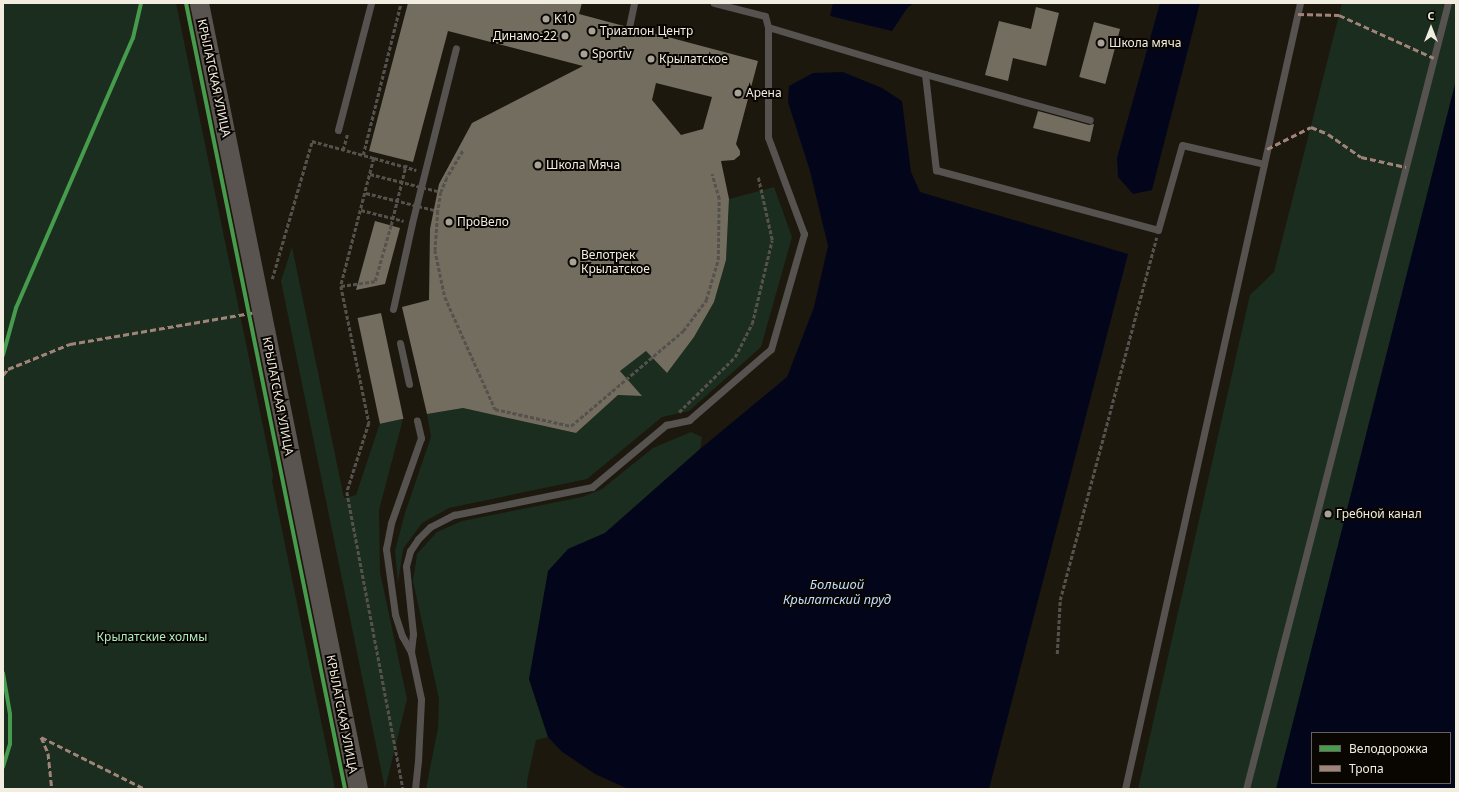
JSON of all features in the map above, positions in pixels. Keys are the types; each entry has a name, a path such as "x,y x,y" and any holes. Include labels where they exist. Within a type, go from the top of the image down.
{"main road":[{"name":"КРЫЛАТСКАЯ УЛИЦА","path":"198,3 358,789"}],"lane":[{"path":"338,130 371,3"},
{"path":"629,27 634,3"},
{"path":"411,652 413,634 406,566 410,551 418,539 426,531 454,515 592,487 666,425 689,420 771,349 804,234 768,137 768,28 765,16 714,3"},
{"path":"1125,789 1300,3"},
{"path":"1246,789 1448,3"},
{"path":"768,28 1090,120"},
{"path":"393,309 424,172 456,48"},
{"path":"926,74 936,170 1158,230 1182,145 1264,164"},
{"path":"400,344 409,384"},
{"path":"415,789 421,699 411,652 402,636 395,614 386,549 391,523 421,438 417,420"}],"path":[{"path":"363,155 402,3"},
{"path":"272,279 312,141 424,172"},
{"path":"463,151 447,178 441,192 438,211 435,250 445,297 495,409 571,426 683,331 706,300 718,260 719,199 712,174"},
{"path":"374,158 341,286 369,423 346,492 403,789"},
{"path":"341,286 375,281 406,165"},
{"path":"370,174 441,192"},
{"path":"666,425 735,357 752,324 772,240 758,177"},
{"path":"366,193 438,211"},
{"path":"361,210 412,223"},
{"path":"1057,654 1060,600 1158,230"}],"green space":[{"name":"Крылатские холмы","path":"3,3 176,3 273,475 272,481 335,789 3,789"},
{"name":"Гребной канал","path":"1342,3 1456,3 1456,789 1138,789 1250,295 1274,272"},
{"path":"774,187 792,237 761,347 689,411 662,417 587,479 449,508 422,523 403,549 398,583 395,551 405,513 431,437 427,414 463,408 576,433 618,395 641,396 620,371 646,351 667,373 694,337 714,302 726,260 729,199"},
{"path":"292,247 344,498 356,495 380,423 403,419 379,510 380,572 407,699 385,789 281,281"},
{"path":"691,432 702,437 700,449 605,533 568,549 529,679 548,737 536,740 527,781 527,789 426,789 438,728 439,699 413,581 417,554 437,532 462,521 582,497 602,489 653,448"}],"water":[{"path":"833,3 915,3 908,7 892,31 830,16"},
{"path":"1160,3 1200,3 1152,190 1133,194 1118,177 1117,158"},
{"name":"Большой Крылатский пруд","path":"843,72 882,88 902,101 911,172 920,192 1128,254 989,789 628,789 595,774 561,751 548,737 529,679 548,571 568,549 605,533 700,449 787,377 814,307 828,246 810,171 788,102 789,86 813,73"},
{"name":"Гребной канал","path":"1456,80 1456,789 1276,789"}],"building":[{"path":"408,3 582,3 579,14 624,26 628,32 631,32 634,28 758,61 736,144 740,151 740,155 734,160 721,161 729,199 726,260 714,302 694,337 667,373 646,351 620,371 642,396 618,395 576,433 463,408 427,414 402,307 429,300 430,229 439,184 472,123 583,66 448,31 413,162 369,151","holes":["656,83 712,97 703,129 681,135 652,100"]},
{"path":"1036,7 1059,13 1046,66 1013,58 1008,81 985,75 999,21 1031,29"},
{"path":"1094,22 1120,29 1105,84 1079,77"},
{"path":"1038,111 1089,125 1094,124 1090,142 1033,128"},
{"path":"375,221 400,228 385,284 356,290"},
{"path":"381,313 403,419 380,424 358,318"}],"marked path":[{"path":"1298,14 1339,15 1434,58"},
{"path":"1267,149 1311,127 1328,134 1361,157 1406,167"},
{"path":"3,375 8,369 70,344 252,313"},
{"path":"41,737 145,789"},
{"path":"41,737 48,753 52,789"}],"cycle path":[{"path":"3,355 16,308 133,38 141,3"},
{"path":"186,3 345,789"},
{"path":"3,673 10,714 10,744 3,767"}],"place":[{"name":"K10","path":"546,19"},
{"name":"Триатлон Центр","path":"592,31"},
{"name":"Динамо-22","path":"565,36"},
{"name":"Школа мяча","path":"1101,43"},
{"name":"Sportiv","path":"584,54"},
{"name":"Крылатское","path":"651,59"},
{"name":"Арена","path":"738,93"},
{"name":"Школа Мяча","path":"538,165"},
{"name":"ПроВело","path":"449,222"},
{"name":"Велотрек Крылатское","path":"573,262"},
{"name":"Гребной канал","path":"1328,514"}]}
